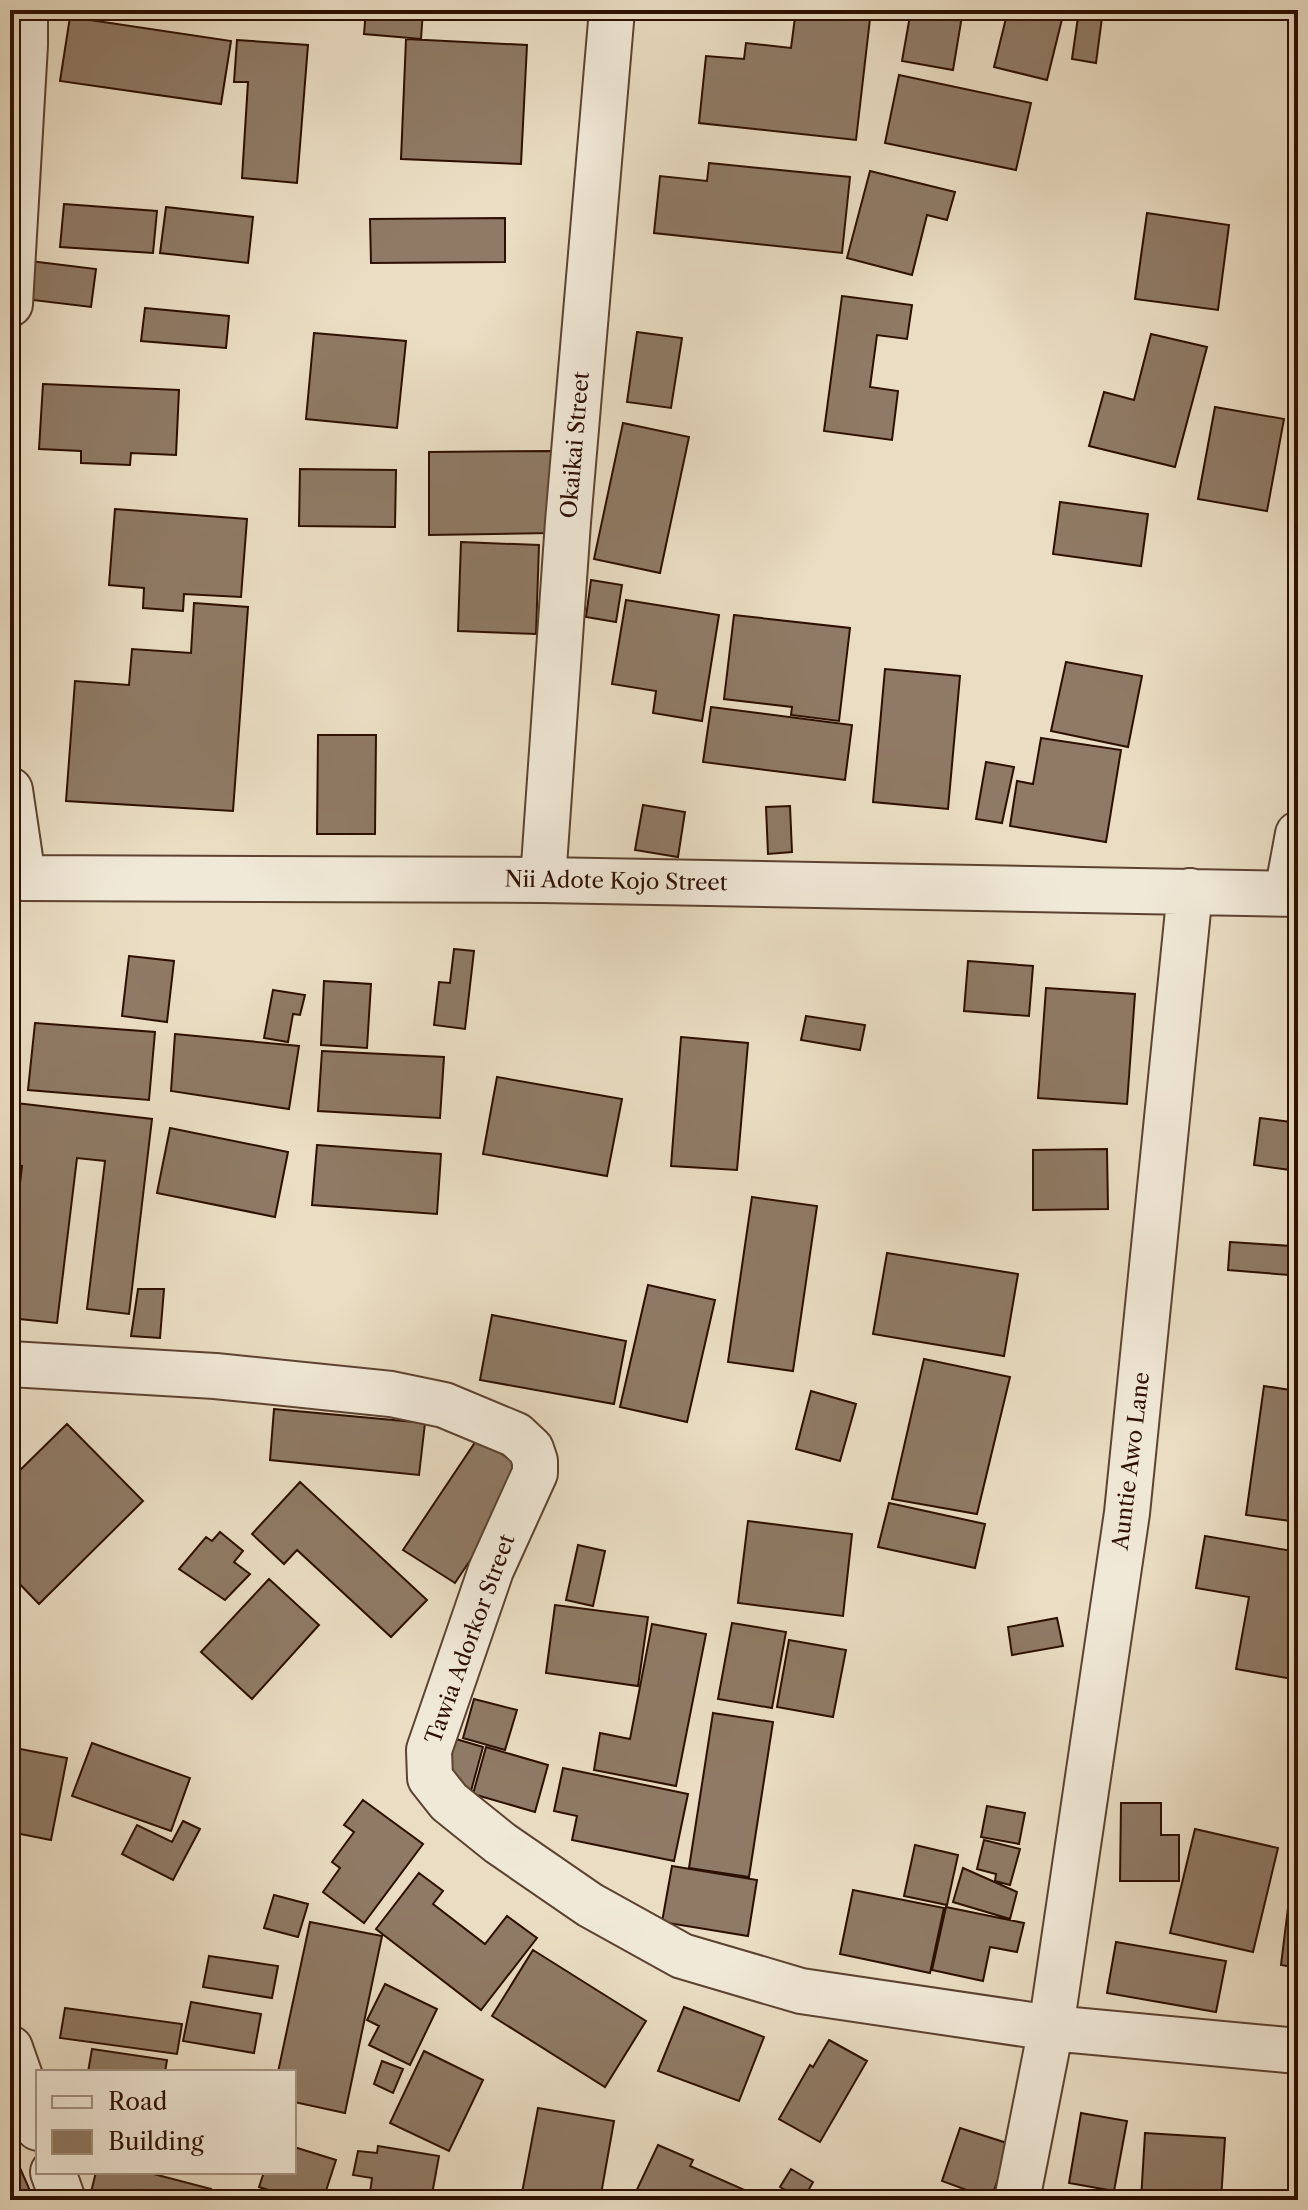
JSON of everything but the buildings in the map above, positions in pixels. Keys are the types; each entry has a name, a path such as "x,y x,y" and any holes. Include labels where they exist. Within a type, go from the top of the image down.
{"street":[{"path":"10,304 25,10"},
{"name":"Okaikai Street","path":"543,880 569,507 612,10"},
{"name":"Nii Adote Kojo Street","path":"10,790 23,878 543,880 1293,894"},
{"path":"1293,894 1298,834"},
{"name":"Auntie Awo Lane","path":"1017,2200 1051,2028 1127,1513 1190,891"},
{"name":"Tawia Adorkor Street","path":"10,1364 215,1376 391,1394 444,1405 516,1435 531,1449 535,1473 491,1570 429,1750 430,1778 449,1802 500,1843 590,1905 682,1956 801,1991 1051,2028 1298,2051"},
{"path":"10,2048 36,2122"},
{"path":"54,2174 63,2200"}]}
